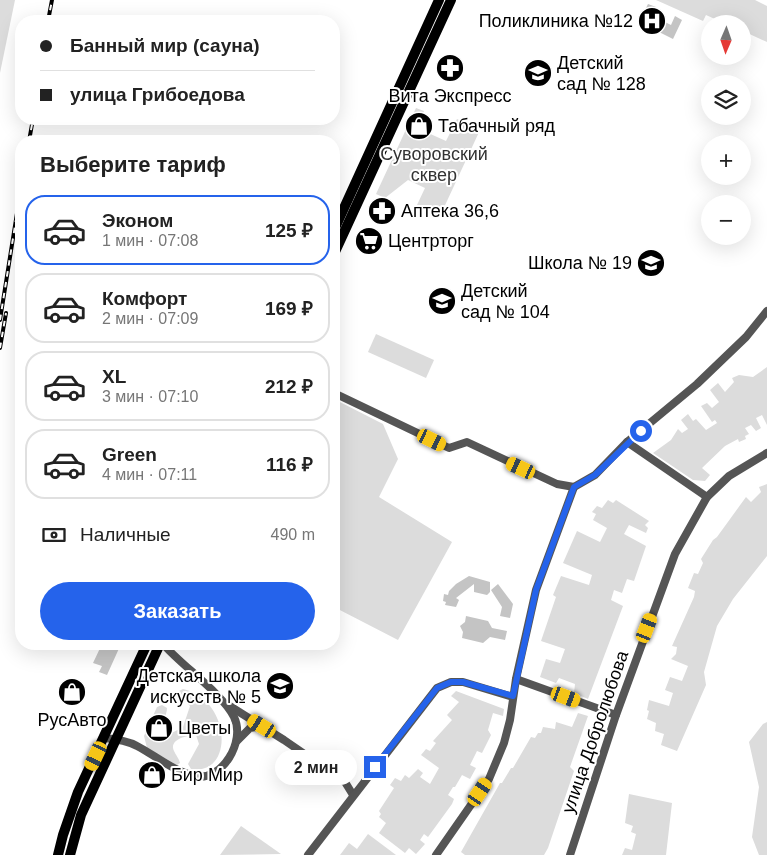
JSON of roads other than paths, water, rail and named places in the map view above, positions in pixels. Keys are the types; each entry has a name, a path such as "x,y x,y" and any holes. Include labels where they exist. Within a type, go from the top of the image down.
{"main road":[{"path":"340,217 438,0"},
{"path":"340,241 451,0"},
{"path":"58,855 78,792 144,650"},
{"path":"70,855 81,815 158,650"}],"street":[{"path":"340,396 449,448 467,442 557,484 574,487 595,475 627,442 731,353 767,311"},
{"path":"627,442 707,497"},
{"name":"улица Добролюбова","path":"570,855 616,715 675,554 707,497 729,476 767,453"},
{"path":"436,855 489,779 504,743 536,590 574,487"},
{"path":"168,650 226,704 345,782 353,795"},
{"path":"516,679 616,715"},
{"path":"308,855 437,688 451,682 463,682 513,696"},
{"path":"104,738 136,745 177,770 200,777 210,775 218,770 232,753 236,742 237,726 226,704"},
{"path":"236,742 250,728 262,726"}],"railway":[{"path":"49,15 52,0"},
{"path":"30,135 32,125"},
{"path":"0,320 15,226"},
{"path":"0,348 6,313"}],"place":[{"name":"Поликлиника №12","path":"652,21"},
{"name":"Вита Экспресс","path":"450,68"},
{"name":"Детский сад № 128","path":"538,73"},
{"name":"Табачный ряд","path":"419,126"},
{"name":"Аптека 36,6","path":"382,211"},
{"name":"Центрторг","path":"369,241"},
{"name":"Школа № 19","path":"651,263"},
{"name":"Детский сад № 104","path":"442,301"},
{"name":"Детская школа искусств № 5","path":"280,686"},
{"name":"РусАвто","path":"72,692"},
{"name":"Цветы","path":"159,728"},
{"name":"Бир Мир","path":"152,775"}],"park label":[{"name":"Суворовский сквер","path":"434,164"}]}
